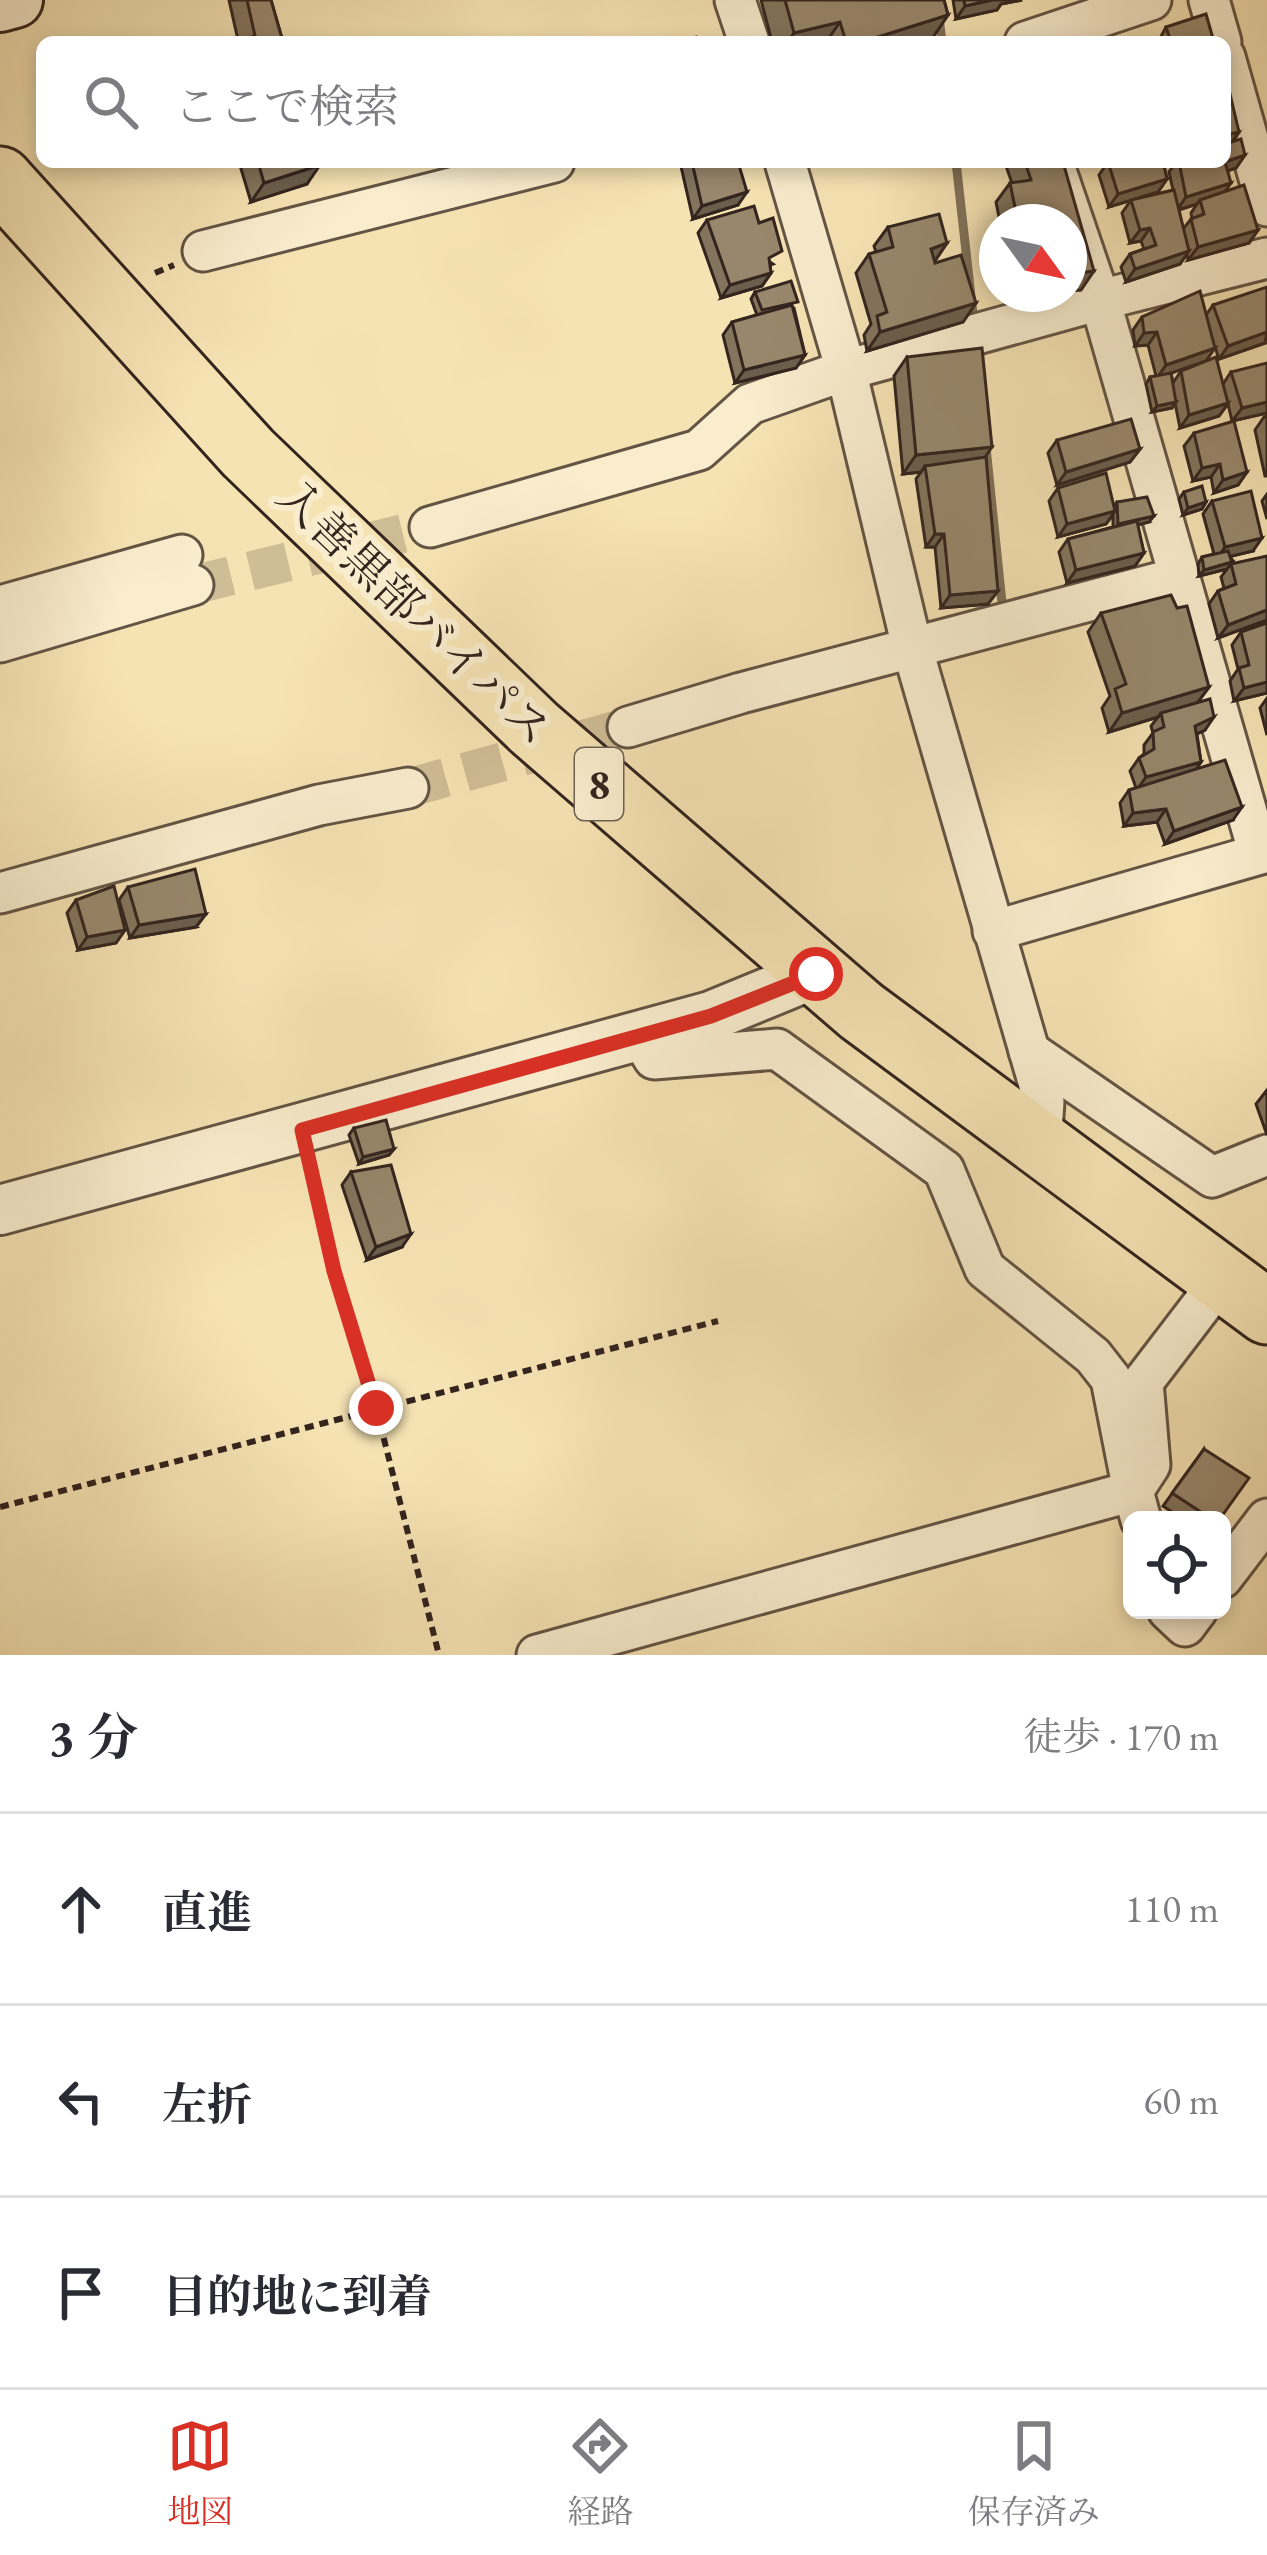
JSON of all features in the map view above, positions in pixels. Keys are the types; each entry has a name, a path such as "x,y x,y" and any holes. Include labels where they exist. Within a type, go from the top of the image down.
{"highway":[{"name":"入善黒部バイパス","path":"0,178 248,453 534,728 816,974 1244,1296"}],"main road":[{"path":"0,4 15,0"}],"street":[{"path":"735,0 746,36"},
{"path":"1042,36 1150,0"},
{"path":"1209,0 1219,36"},
{"path":"1231,78 1267,206"},
{"path":"203,251 530,168"},
{"path":"787,168 846,370 912,646 1044,1102 1041,1145"},
{"path":"993,931 1263,853 1100,300 1055,168"},
{"path":"430,527 699,450 750,404 846,370 1267,258"},
{"path":"0,605 188,570 0,642"},
{"path":"628,727 912,646 1180,577"},
{"path":"0,893 319,806 408,788"},
{"path":"0,1210 711,1016 816,974"},
{"path":"640,1036 655,1059 777,1049 944,1170 985,1269 1093,1356 1111,1379 1137,1506"},
{"path":"1029,1051 1212,1177 1267,1155"},
{"path":"1137,1506 1150,1465 1143,1382 1244,1296"},
{"path":"537,1655 1137,1506"},
{"path":"1231,1566 1267,1519"}],"path":[{"path":"302,1130 334,1271 376,1408 440,1655"},
{"path":"0,1507 718,1321"}],"building":[{"path":"247,0 271,0 281,36 255,36"},
{"path":"785,0 944,0 948,15 881,36 844,36 840,22 794,33"},
{"path":"1206,14 1212,36 1169,36 1166,27"},
{"path":"1231,98 1239,132 1231,134"},
{"path":"1241,139 1245,155 1231,160 1231,142"},
{"path":"260,168 311,168 264,183"},
{"path":"693,168 740,168 747,192 702,206"},
{"path":"1027,168 1065,168 1075,204 1014,204 1010,183 1031,180"},
{"path":"1110,168 1164,168 1167,179 1118,194"},
{"path":"1180,168 1227,168 1231,183 1186,197"},
{"path":"1244,185 1258,230 1198,247 1191,219 1204,214 1200,200"},
{"path":"1174,190 1189,251 1135,269 1130,254 1156,245 1150,228 1140,230 1131,200"},
{"path":"754,206 759,223 773,218 782,251 769,258 771,273 730,285 707,220"},
{"path":"939,214 947,243 931,249 935,263 961,255 976,303 880,332 877,316 887,312 869,254 893,247 888,227"},
{"path":"791,281 798,302 762,310 755,292"},
{"path":"1267,287 1267,332 1228,346 1213,305"},
{"path":"1200,291 1215,348 1166,365 1157,332 1144,333 1142,317"},
{"path":"792,305 805,355 744,370 732,322"},
{"path":"982,348 992,447 916,455 907,357"},
{"path":"1216,357 1228,403 1189,415 1181,371"},
{"path":"1267,363 1267,402 1242,408 1231,372"},
{"path":"1171,373 1176,402 1157,406 1150,377"},
{"path":"1131,419 1140,449 1066,472 1057,440"},
{"path":"1234,421 1247,472 1223,480 1220,464 1202,468 1194,433"},
{"path":"986,457 998,591 950,595 944,534 935,534 925,466"},
{"path":"1106,473 1115,511 1067,524 1058,488"},
{"path":"1202,486 1206,502 1188,508 1184,492"},
{"path":"1251,491 1262,538 1225,547 1212,501"},
{"path":"1147,497 1154,516 1118,524 1117,502"},
{"path":"1137,521 1144,553 1076,570 1068,539"},
{"path":"1228,551 1232,562 1204,570 1202,557"},
{"path":"1267,556 1267,610 1228,625 1218,591 1236,584 1231,564"},
{"path":"1171,595 1177,608 1187,606 1209,687 1122,713 1115,689 1126,684 1101,613"},
{"path":"1267,623 1267,682 1244,688 1239,668 1249,665 1241,632"},
{"path":"1210,699 1214,717 1195,726 1201,762 1146,777 1139,758 1154,749 1153,732 1164,727 1161,713"},
{"path":"1225,760 1242,807 1174,831 1166,809 1133,813 1129,790"},
{"path":"195,869 206,914 139,925 128,887"},
{"path":"114,886 125,930 87,937 76,900"},
{"path":"386,1120 394,1149 363,1157 354,1128"},
{"path":"391,1165 411,1234 376,1247 351,1172"},
{"path":"1204,1449 1249,1478 1225,1511 1199,1511 1172,1493"}],"waterway":[{"path":"937,0 941,36"},
{"path":"957,168 974,323"},
{"path":"986,447 1002,603"}],"tunnel":[{"path":"193,585 430,527"},
{"path":"408,788 628,727"}],"route":[{"path":"376,1408 334,1271 302,1130 711,1016 816,974"}]}
